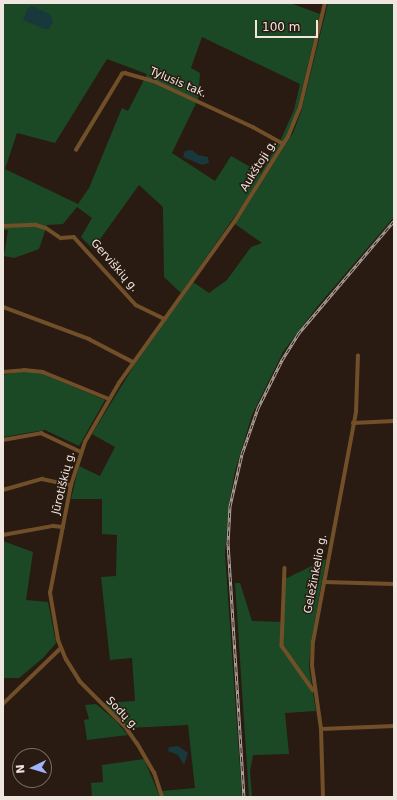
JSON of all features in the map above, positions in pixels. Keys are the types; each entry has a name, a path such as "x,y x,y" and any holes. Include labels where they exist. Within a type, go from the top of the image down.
{"street":[{"name":"Aukštoji g.","path":"165,319 284,144 300,107 325,3"},
{"name":"Tylusis tak.","path":"76,150 122,74 125,73 156,82 253,127 284,144"},
{"name":"Gerviškių g.","path":"3,226 36,225 46,228 58,237 74,237 136,305 165,319"},
{"path":"3,307 89,339 133,362"},
{"name":"Jūrotiškių g.","path":"60,649 52,614 50,593 71,485 81,452 109,399 133,362 165,319"},
{"name":"Geležinkelio g.","path":"323,797 321,729 314,691 313,642 353,423 358,356"},
{"path":"3,372 24,370 43,372 109,399"},
{"path":"353,423 394,421"},
{"path":"3,440 41,433 81,452"},
{"path":"3,490 47,478 71,485"},
{"path":"3,535 53,526 63,527"},
{"path":"285,568 282,646 314,691"},
{"path":"324,582 394,584"},
{"path":"3,704 60,649"},
{"name":"Sodų g.","path":"60,649 88,692 132,735 150,766 162,797"},
{"path":"321,729 394,726"}],"green space":[{"path":"3,3 290,3 320,14 296,114 287,135 249,196 181,293 164,277 163,207 139,185 93,249 81,237 92,218 77,207 63,224 47,225 39,249 14,258 4,256 8,230 3,230","holes":["202,37 300,84 294,110 281,139 261,173 231,156 215,181 172,153 198,99 200,73 191,68","107,59 147,74 128,111 122,108 89,188 78,204 5,169 17,133 55,143"]},
{"path":"328,3 394,3 394,217 317,307 283,352 252,415 235,471 229,503 225,554 242,797 164,797 162,791 195,788 188,725 128,728 102,703 135,701 132,658 110,660 101,577 116,576 117,535 102,534 102,499 71,499 79,466 100,476 115,447 92,434 135,364 193,282 209,293 227,280 251,247 262,243 235,224 293,133 301,112"},
{"path":"23,371 43,374 105,400 79,446 45,430 3,437 3,375"},
{"path":"3,541 33,552 26,600 48,602 56,643 43,658 19,678 3,678"},
{"path":"326,559 311,642 309,667 316,711 285,713 289,754 253,755 250,771 252,797 249,797 235,583 240,583 252,621 283,622 285,579"},
{"path":"96,704 114,719 128,735 87,740 84,720 89,719 85,705"},
{"path":"144,759 160,797 92,797 91,783 103,782 102,765"}],"water":[{"path":"32,6 51,15 53,22 49,29 44,29 23,20 27,9"},
{"path":"192,150 198,155 208,157 209,163 202,165 183,157 185,151"},
{"path":"178,746 188,753 184,765 178,755 168,751 169,747"}],"railway":[{"path":"244,797 228,544 230,506 242,454 258,408 282,360 298,334 394,221"}]}
